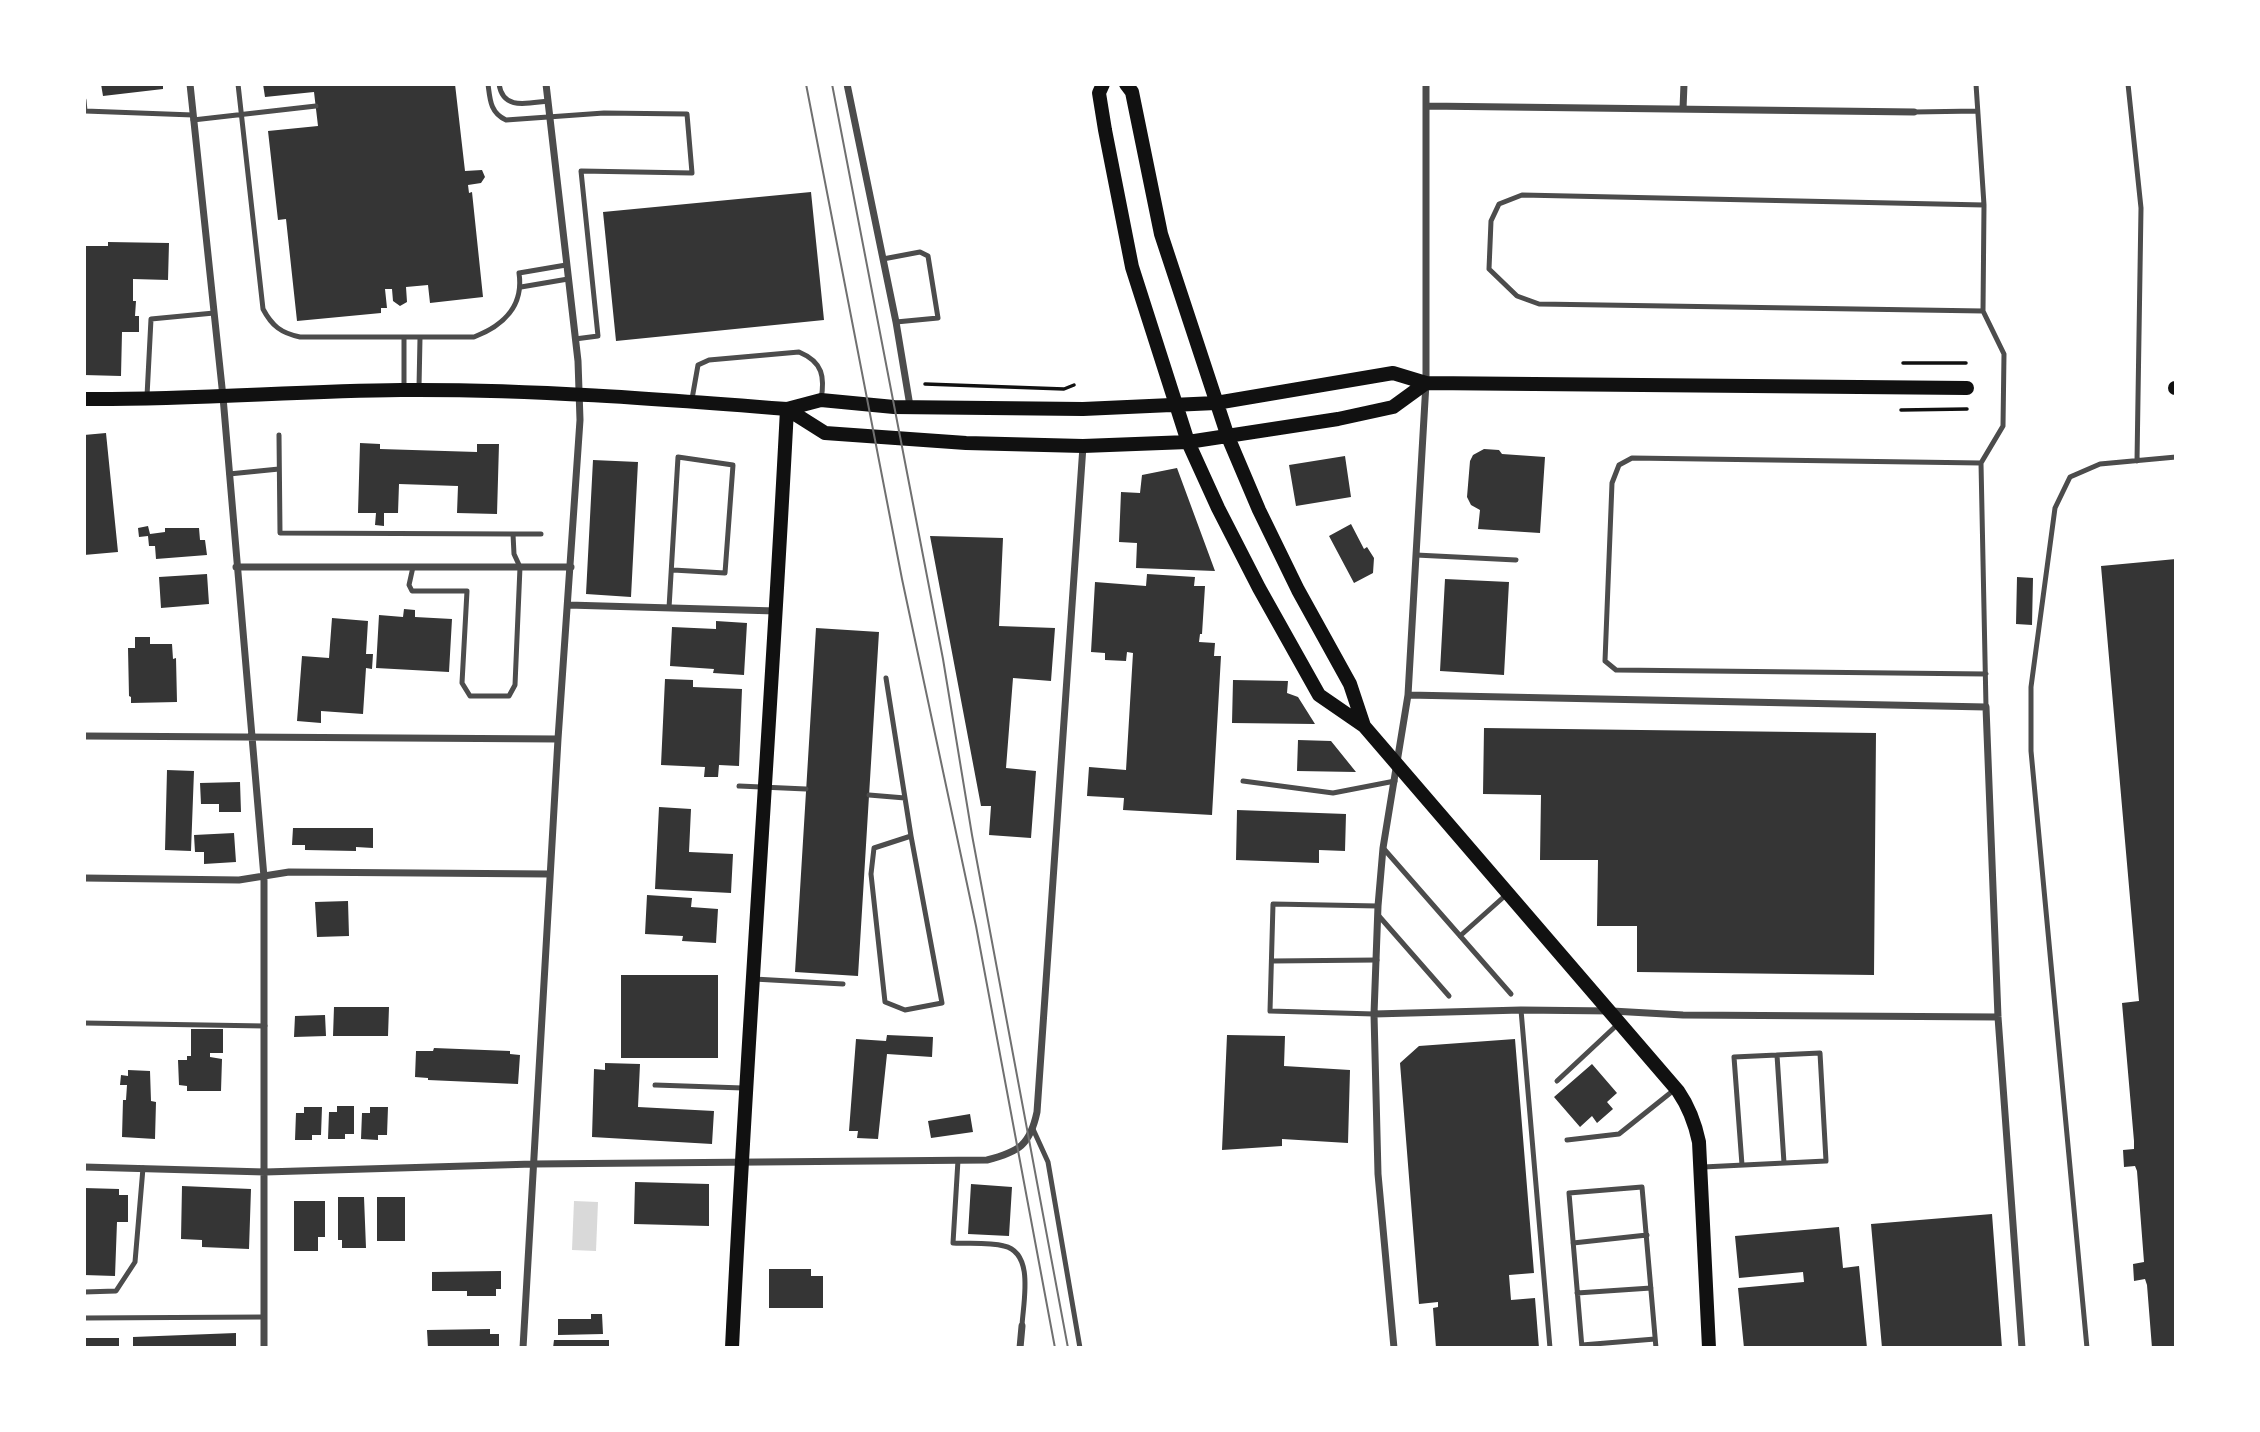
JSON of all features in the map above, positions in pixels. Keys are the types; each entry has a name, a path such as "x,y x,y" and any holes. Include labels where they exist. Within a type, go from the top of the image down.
{"main road":[{"path":"1103,84 1100,93 1105,131 1132,267 1188,442 1258,588 1319,695 1364,726"},
{"path":"1126,84 1132,92 1161,234 1228,437 1259,510 1298,590 1350,684 1364,726 1396,774 1508,893 1677,1088 1695,1123 1699,1142 1709,1348"},
{"path":"84,399 147,400 419,390 580,394 787,409 821,400 910,407 1083,410 1216,403 1393,373 1426,383 1967,388"},
{"path":"787,409 825,433 966,443 1083,446 1188,442 1338,419 1393,407 1426,383"},
{"path":"732,1348 787,409"}],"street":[{"path":"190,84 223,397 264,877 264,1348"},
{"path":"523,1348 580,394 546,84"},
{"path":"847,84 896,322 910,407"},
{"path":"1394,1348 1378,1174 1374,1014 1383,848 1408,695 1426,383 1426,84"},
{"path":"1683,109 1684,84"},
{"path":"1426,106 1914,112"},
{"path":"84,1167 265,1172 533,1164 987,1160 1010,1155 1023,1145 1033,1129 1037,1112 1083,446"},
{"path":"236,567 571,567"},
{"path":"568,605 777,611"},
{"path":"1408,695 1986,707 1998,1017 2022,1348"},
{"path":"84,736 558,739"},
{"path":"84,878 239,880 289,872 550,874"},
{"path":"1374,1014 1521,1010 1616,1016 1998,1017"},
{"path":"1020,1348 1022,1326"}],"lane":[{"path":"238,84 263,309 277,329 300,337 474,337 491,331 505,320 516,305 521,287 519,273 566,265"},
{"path":"488,84 492,108 500,117 512,120 604,113 687,114 692,173 581,171 598,336 575,339"},
{"path":"499,84 503,97 513,104 548,101"},
{"path":"1976,84 1984,205 1983,311 2004,354 2003,426 1981,463 1986,707"},
{"path":"2127,84 2141,208 2137,461"},
{"path":"84,100 85,111 193,118 316,106"},
{"path":"1914,112 1977,111"},
{"path":"1983,311 1539,304 1517,296 1489,269 1491,222 1499,204 1522,195 1984,205"},
{"path":"883,259 920,252 928,256 938,318 896,322"},
{"path":"521,287 568,279"},
{"path":"147,400 151,319 214,313"},
{"path":"404,337 404,390"},
{"path":"419,390 420,338"},
{"path":"692,402 698,365 709,360 799,352 808,356 818,366 824,382 821,400"},
{"path":"279,435 280,533 541,534"},
{"path":"669,608 678,457 733,465 725,573 673,570"},
{"path":"2087,1348 2031,751 2031,687 2055,508 2070,477 2100,464 2176,457"},
{"path":"1981,463 1632,458 1619,465 1612,483 1605,661 1616,670 1986,674"},
{"path":"229,474 279,469"},
{"path":"413,567 409,585 411,591 467,591 462,683 470,696 509,696 515,685 520,567 514,554 513,534"},
{"path":"1416,555 1516,560"},
{"path":"886,678 911,836 942,1003 905,1010 885,1002 871,874 874,848 911,836"},
{"path":"1243,781 1333,793 1396,774"},
{"path":"739,786 806,789"},
{"path":"869,795 905,798"},
{"path":"1383,848 1511,994"},
{"path":"1460,936 1508,893"},
{"path":"1374,1014 1270,1011 1273,904 1378,906"},
{"path":"1378,915 1448,996"},
{"path":"1272,961 1377,960"},
{"path":"754,979 843,984"},
{"path":"1521,1010 1550,1348"},
{"path":"1557,1081 1616,1016"},
{"path":"84,1023 265,1026"},
{"path":"1699,1167 1742,1165 1826,1161 1820,1054 1734,1057 1742,1165"},
{"path":"1777,1055 1784,1163"},
{"path":"655,1085 746,1088"},
{"path":"1567,1140 1619,1134 1677,1088"},
{"path":"1033,1129 1048,1162 1080,1348"},
{"path":"958,1160 953,1243 1004,1246 1017,1251 1022,1259 1024,1274 1022,1326"},
{"path":"84,1292 116,1291 135,1262 143,1168"},
{"path":"1655,1339 1582,1346 1569,1192 1642,1186 1656,1348"},
{"path":"1573,1243 1647,1235"},
{"path":"1577,1293 1651,1288"},
{"path":"84,1318 264,1317"}],"path":[{"path":"1903,363 1966,363"},
{"path":"925,383 1064,389 1074,385"},
{"path":"1901,410 1967,409"}],"shaded area":[{"path":"574,1201 598,1202 596,1251 572,1250"}],"building":[{"path":"101,84 163,84 163,89 103,96"},
{"path":"263,84 455,84 465,171 482,170 485,177 481,183 468,185 469,193 472,192 483,297 430,303 428,285 406,287 407,302 400,306 393,301 392,289 385,289 387,308 381,308 381,313 297,321 286,219 278,220 268,131 318,126 314,92 265,97"},
{"path":"811,192 824,320 616,341 603,212"},
{"path":"108,242 169,243 168,280 133,279 133,301 136,301 135,316 139,316 139,332 122,332 121,376 84,375 84,246 108,246"},
{"path":"106,433 118,552 84,555 84,435"},
{"path":"360,443 380,444 380,449 477,452 477,444 499,444 497,514 457,513 458,486 399,484 398,513 384,513 384,526 375,525 376,513 358,513"},
{"path":"1484,449 1499,450 1502,454 1545,457 1540,533 1478,529 1480,510 1471,505 1467,497 1470,461 1473,455"},
{"path":"1345,456 1351,497 1296,506 1289,465"},
{"path":"593,460 638,462 631,597 586,594"},
{"path":"1177,468 1215,571 1136,568 1137,543 1119,542 1121,492 1140,493 1142,475"},
{"path":"1351,524 1364,549 1367,547 1374,558 1373,573 1354,583 1329,536"},
{"path":"148,526 150,534 165,532 165,528 199,528 200,540 205,540 207,555 156,559 155,546 149,546 148,536 139,537 138,528"},
{"path":"930,536 1003,538 999,626 1055,628 1051,681 1013,678 1006,768 1036,771 1031,838 989,835 991,806 981,806"},
{"path":"2176,559 2176,1348 2152,1348 2147,1285 2145,1279 2134,1281 2133,1264 2144,1262 2137,1171 2135,1166 2124,1167 2123,1150 2134,1149 2134,1141 2122,1003 2139,1001 2101,566"},
{"path":"207,574 209,604 161,608 159,577"},
{"path":"1147,574 1195,577 1194,586 1205,586 1202,634 1199,642 1215,643 1214,656 1221,656 1212,815 1123,810 1124,798 1087,796 1089,767 1126,770 1133,653 1127,652 1126,661 1105,660 1105,653 1091,652 1095,582 1146,586"},
{"path":"2017,577 2033,578 2032,625 2016,624"},
{"path":"1445,579 1509,582 1504,675 1440,671"},
{"path":"404,609 415,610 415,617 452,619 449,672 376,668 379,615 403,617"},
{"path":"332,618 368,621 366,654 373,654 372,669 366,668 363,714 321,711 321,723 297,721 302,656 329,658"},
{"path":"716,621 747,623 744,675 713,673 714,669 670,666 672,627 716,629"},
{"path":"816,628 879,632 858,976 795,972"},
{"path":"135,637 150,637 150,644 172,644 173,659 176,658 177,702 131,703 128,648 135,648"},
{"path":"665,679 693,680 693,687 742,689 739,766 719,765 718,777 704,777 705,767 661,765"},
{"path":"1233,680 1288,681 1287,693 1298,697 1315,724 1232,723"},
{"path":"1484,728 1876,733 1874,975 1637,972 1637,926 1597,926 1598,860 1540,860 1541,795 1483,794"},
{"path":"1298,740 1331,741 1356,772 1297,771"},
{"path":"167,770 194,771 191,851 165,850"},
{"path":"240,782 241,812 219,812 219,804 201,804 200,783"},
{"path":"659,807 691,809 689,852 733,854 731,893 655,889"},
{"path":"1237,810 1346,814 1345,851 1319,850 1319,863 1236,860"},
{"path":"293,828 373,828 373,848 356,847 356,851 305,850 305,845 292,845"},
{"path":"234,833 236,862 204,864 204,852 195,852 194,835"},
{"path":"647,895 692,898 691,907 718,909 716,943 682,941 683,936 645,934"},
{"path":"348,901 349,936 317,937 315,902"},
{"path":"621,975 718,975 718,1058 621,1058"},
{"path":"334,1007 389,1007 388,1036 333,1036"},
{"path":"325,1015 326,1036 294,1037 295,1016"},
{"path":"191,1029 223,1029 223,1053 210,1053 210,1057 222,1059 221,1091 187,1091 187,1086 179,1085 178,1060 187,1060 187,1056 191,1056"},
{"path":"887,1035 933,1037 932,1057 887,1054 878,1139 857,1138 858,1131 849,1131 856,1039 886,1041"},
{"path":"1227,1035 1285,1036 1284,1066 1350,1070 1348,1143 1282,1139 1282,1146 1222,1150"},
{"path":"1515,1039 1534,1273 1509,1275 1511,1300 1535,1298 1539,1348 1436,1348 1433,1308 1438,1307 1438,1302 1419,1304 1400,1063 1419,1046"},
{"path":"434,1048 510,1051 510,1054 520,1055 518,1084 428,1080 415,1077 416,1051 433,1051"},
{"path":"605,1063 640,1064 638,1107 714,1111 712,1144 592,1137 594,1069 605,1070"},
{"path":"1592,1064 1617,1093 1607,1102 1613,1109 1597,1123 1592,1116 1580,1127 1554,1097"},
{"path":"128,1070 150,1071 151,1101 156,1102 155,1139 122,1137 123,1100 126,1100 127,1085 120,1085 121,1075 128,1076"},
{"path":"337,1106 354,1106 354,1134 345,1134 345,1139 328,1139 329,1112 337,1112"},
{"path":"304,1107 322,1107 321,1135 312,1135 312,1140 295,1140 296,1113 304,1113"},
{"path":"370,1107 388,1107 387,1135 378,1135 378,1140 361,1139 362,1113 370,1113"},
{"path":"970,1114 973,1132 931,1138 928,1121"},
{"path":"635,1182 709,1184 709,1226 634,1224"},
{"path":"971,1184 1012,1187 1009,1236 968,1234"},
{"path":"182,1186 251,1189 249,1249 202,1247 202,1240 181,1239"},
{"path":"84,1188 119,1189 119,1195 128,1195 128,1222 117,1222 115,1276 84,1275"},
{"path":"338,1197 364,1197 366,1248 342,1248 342,1240 338,1240"},
{"path":"377,1197 405,1197 405,1241 377,1241"},
{"path":"294,1201 325,1201 325,1237 318,1237 318,1251 294,1251"},
{"path":"1992,1214 2002,1348 1882,1348 1871,1224"},
{"path":"1839,1227 1843,1268 1859,1266 1867,1348 1744,1348 1738,1288 1804,1282 1803,1272 1739,1278 1735,1236"},
{"path":"769,1269 811,1269 811,1276 823,1276 823,1308 769,1308"},
{"path":"501,1271 501,1289 496,1289 496,1296 467,1296 467,1291 432,1291 432,1272"},
{"path":"591,1314 602,1314 603,1334 558,1335 558,1319 591,1319"},
{"path":"490,1329 490,1334 499,1334 499,1348 428,1348 427,1330"},
{"path":"236,1333 236,1348 133,1348 133,1337"},
{"path":"84,1338 119,1338 119,1348 84,1348"},
{"path":"554,1340 609,1340 609,1348 553,1348"}],"tram line":[{"path":"806,84 902,579 976,926 1055,1348"},
{"path":"832,84 943,659 972,835 1068,1348"}]}
